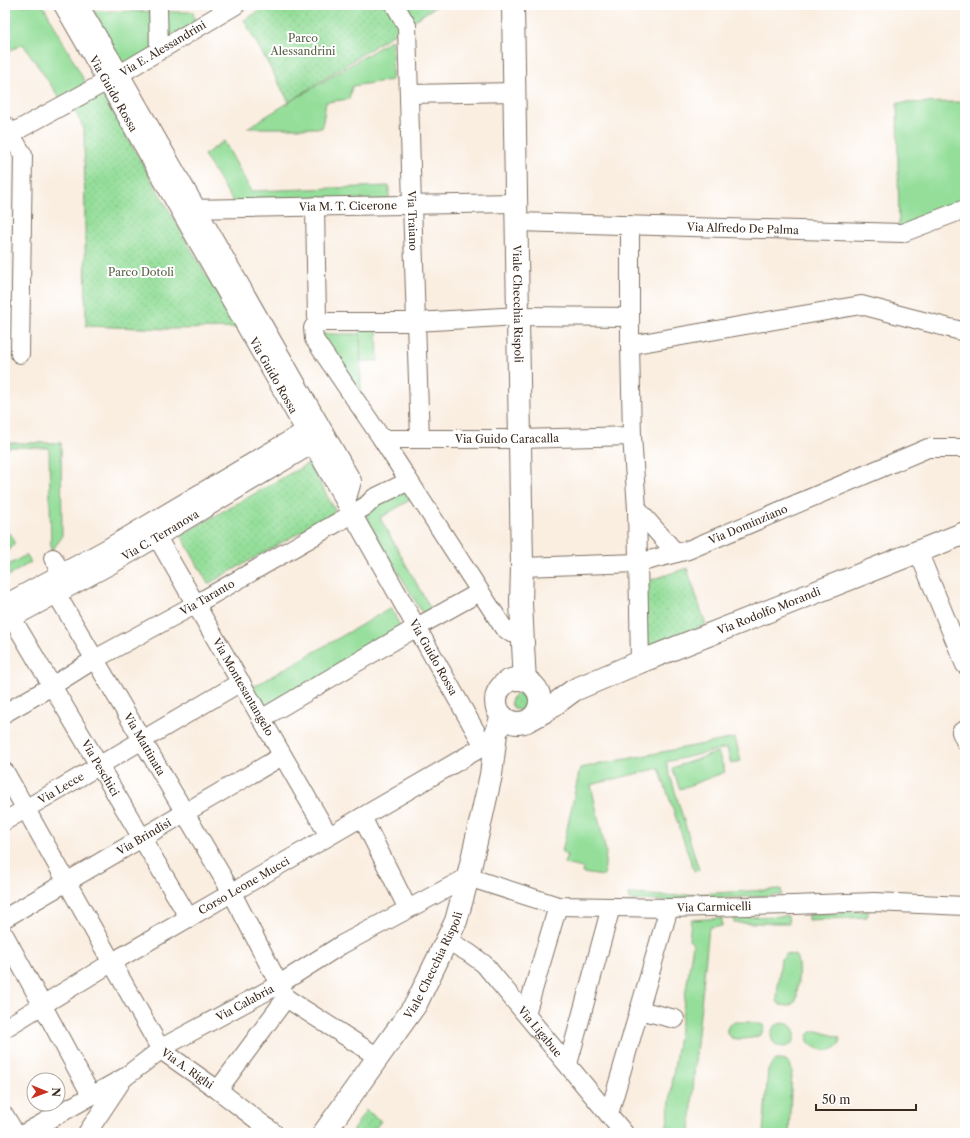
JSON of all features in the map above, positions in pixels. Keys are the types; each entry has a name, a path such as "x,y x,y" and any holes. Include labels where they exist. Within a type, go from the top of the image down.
{"main road":[{"name":"Viale Checchia Rispoli","path":"513,5 523,685"},
{"name":"Via Rodolfo Morandi","path":"529,720 574,690 640,662 965,533"},
{"name":"Viale Checchia Rispoli","path":"491,775 510,742 538,712 540,706 540,698 523,685 516,634 521,603"},
{"name":"Viale Checchia Rispoli","path":"324,1133 416,1004 456,921 468,877 491,775 494,732 498,709 496,702 497,695 500,688 523,685"},
{"name":"Via Rodolfo Morandi","path":"523,685 559,692 574,690"},
{"path":"494,732 507,720 518,723 529,720"}],"street":[{"name":"Via Guido Rossa","path":"63,5 86,44 113,78 188,209 309,438 417,627 494,732"},
{"path":"158,5 159,51"},
{"name":"Via Traiano","path":"395,5 407,26 420,439"},
{"name":"Via E. Alessandrini","path":"7,132 113,78 232,6"},
{"path":"84,9 86,44"},
{"path":"84,9 113,78"},
{"path":"409,94 515,92"},
{"path":"7,132 22,155 20,354"},
{"name":"Via M. T. Cicerone","path":"188,209 412,205 517,212"},
{"path":"315,206 317,322 313,328 314,339 409,481 503,627 511,633 516,634"},
{"path":"188,209 352,481 349,508"},
{"name":"Via Alfredo De Palma","path":"517,212 630,225 902,233 965,209"},
{"path":"630,225 629,317 632,436 637,509 640,662"},
{"path":"630,345 861,305 965,332"},
{"path":"317,322 416,322 518,316 629,317"},
{"name":"Via Guido Caracalla","path":"382,440 520,439 632,436"},
{"path":"7,615 62,586 106,549 309,438"},
{"name":"Via C. Terranova","path":"62,586 114,563 157,537 309,438"},
{"name":"Via Dominziano","path":"522,567 638,563 688,550 928,448 965,448"},
{"name":"Via Taranto","path":"5,713 52,686 94,659 196,604 349,508 366,506 374,498 409,481"},
{"path":"637,509 676,553"},
{"name":"Via Montesantangelo","path":"157,537 329,836"},
{"path":"918,551 965,665"},
{"name":"Via Mattinata","path":"53,558 62,586 94,659 232,893 282,991"},
{"path":"261,719 417,627 480,592"},
{"name":"Via Peschici","path":"7,615 52,686 189,918"},
{"name":"Via Lecce","path":"5,821 241,682"},
{"path":"965,730 961,732 965,742"},
{"name":"Corso Leone Mucci","path":"5,1028 112,963 362,817 494,732"},
{"name":"Via Brindisi","path":"5,918 282,756"},
{"name":"Via A. Righi","path":"5,772 160,1050 218,1090 274,1133"},
{"path":"362,817 408,909"},
{"name":"Via Calabria","path":"25,1133 125,1077 167,1045 282,991 341,945 468,877"},
{"name":"Via Carmicelli","path":"468,877 558,906 669,908 874,902 965,906"},
{"path":"428,898 459,910"},
{"path":"526,1014 558,906"},
{"path":"568,1064 611,907"},
{"path":"609,1114 669,908"},
{"path":"5,936 91,1095"},
{"name":"Via Ligabue","path":"447,940 469,952 484,964 624,1133"},
{"path":"218,1090 282,991 378,1057"},
{"path":"639,1010 675,1019"},
{"path":"87,1133 125,1077"},
{"path":"5,1116 15,1133"}],"green space":[{"path":"5,5 43,5 90,91 61,100 23,44 9,51 5,45"},
{"name":"Parco Alessandrini","path":"270,5 438,5 289,102 244,20"},
{"path":"94,11 193,12 195,22 123,68"},
{"path":"393,39 392,80 352,86 349,99 326,102 322,128 247,128"},
{"name":"Parco Dotoli","path":"100,90 205,273 240,328 167,329 86,326 84,129 73,107"},
{"path":"965,102 965,205 899,228 897,103"},
{"path":"224,141 251,191 389,186 389,201 234,203 204,155"},
{"path":"377,329 378,361 361,361 360,330"},
{"path":"315,334 360,334 361,405"},
{"path":"5,443 61,443 62,537 51,552 49,448 5,447"},
{"path":"309,463 336,512 208,584 181,535"},
{"path":"396,478 410,500 380,518 432,611 424,616 368,519 354,500"},
{"path":"5,532 12,536 14,542 12,548 5,552"},
{"path":"26,555 31,562 5,578 5,567"},
{"path":"687,568 706,625 643,649 642,583"},
{"path":"391,608 403,632 260,714 246,691"},
{"path":"516,694 522,694 527,699 525,708 522,710 516,710 511,705 511,699"},
{"path":"735,738 741,761 731,764 727,748 666,762 699,870 694,871 659,768 591,785 606,852 604,876 582,873 583,868 564,864 567,855 562,852 580,768"},
{"path":"718,752 725,772 680,789 672,768"},
{"path":"781,889 782,895 669,901 629,900 629,894 667,896"},
{"path":"869,911 867,917 808,920 808,914"},
{"path":"788,916 789,923 734,923 734,917"},
{"path":"722,918 722,926 709,927 695,1063 690,1133 666,1133 675,1061 693,944 689,940 691,920"},
{"path":"786,954 795,955 798,963 797,998 795,1002 789,1006 780,1005 777,1001 781,959"},
{"path":"735,1022 750,1022 764,1025 764,1027 759,1036 747,1039 735,1039 731,1038 727,1034 727,1029 730,1024"},
{"path":"783,1023 788,1024 794,1030 794,1040 788,1046 783,1047 778,1046 772,1040 771,1035 772,1030 778,1024"},
{"path":"814,1031 839,1037 840,1044 834,1049 828,1050 814,1047 807,1039"},
{"path":"776,1060 787,1062 792,1070 789,1133 763,1133 768,1069"},
{"path":"366,1110 381,1121 372,1133 351,1133"}]}
